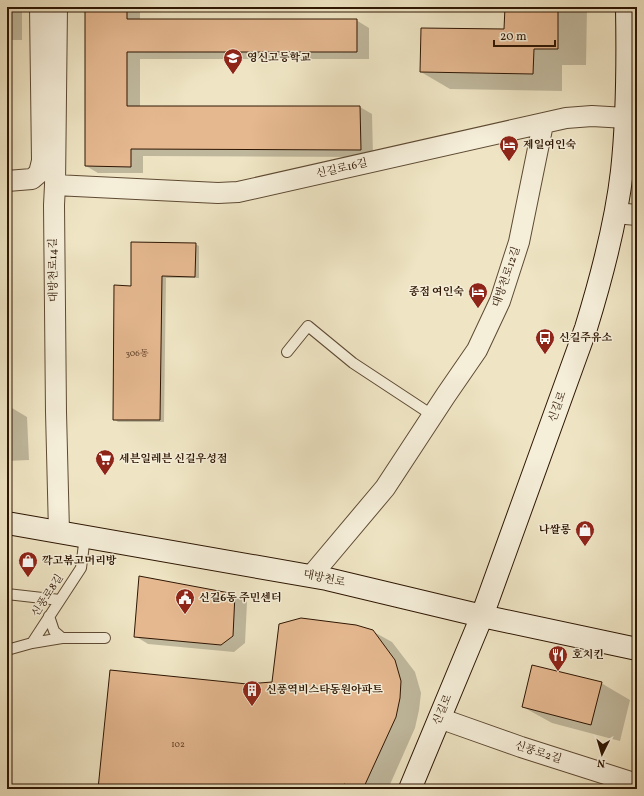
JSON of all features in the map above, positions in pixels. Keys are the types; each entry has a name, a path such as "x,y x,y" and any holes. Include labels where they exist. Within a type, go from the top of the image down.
{"main road":[{"name":"신길로","path":"410,789 482,616 586,328 601,281 622,172 626,118 632,81 627,7"},
{"name":"대방천로","path":"7,524 85,536 311,576 482,616 637,649"}],"street":[{"path":"7,180 32,179 39,173 42,161 40,7"},
{"name":"대방천로14길","path":"57,7 54,205 59,532"},
{"name":"신길로16길","path":"55,185 218,193 238,192 566,118 592,116 626,118"},
{"name":"대방천로12길","path":"311,576 385,488 476,350 500,301 519,242 543,124"},
{"path":"615,213 637,215"},
{"name":"신풍로2길","path":"439,718 521,747 637,784"}],"lane":[{"path":"287,352 308,326 353,363 432,415"},
{"name":"신풍로8길","path":"32,643 80,568 85,536"},
{"path":"7,594 60,600"},
{"path":"49,616 54,631 62,638"},
{"path":"7,650 32,643 62,638 105,638"}],"building":[{"path":"85,7 127,7 127,19 357,19 357,52 127,52 127,106 360,106 361,150 131,149 131,167 85,166"},
{"path":"505,7 558,7 558,49 534,49 533,74 420,72 421,28 504,29"},
{"path":"131,242 196,243 195,277 162,276 160,420 113,420 114,285 131,286"},
{"name":"신길6동 주민센터","path":"139,576 235,594 233,636 221,645 134,637"},
{"name":"신풍역비스타동원아파트","path":"301,618 356,625 373,630 395,660 401,681 400,698 396,717 363,789 358,789 344,784 342,789 98,789 110,670 247,684 272,682 279,624"},
{"path":"532,665 602,682 591,725 522,707"}],"place":[{"name":"영신고등학교","path":"233,75"},
{"name":"제일여인숙","path":"509,162"},
{"name":"종점 여인숙","path":"478,309"},
{"name":"신길주유소","path":"545,355"},
{"name":"세븐일레븐 신길우성점","path":"105,476"},
{"name":"나쌀롱","path":"585,547"},
{"name":"깍고볶고머리방","path":"28,578"},
{"name":"신길6동 주민센터","path":"185,615"},
{"name":"호치킨","path":"558,672"},
{"name":"신풍역비스타동원아파트","path":"252,707"}]}
